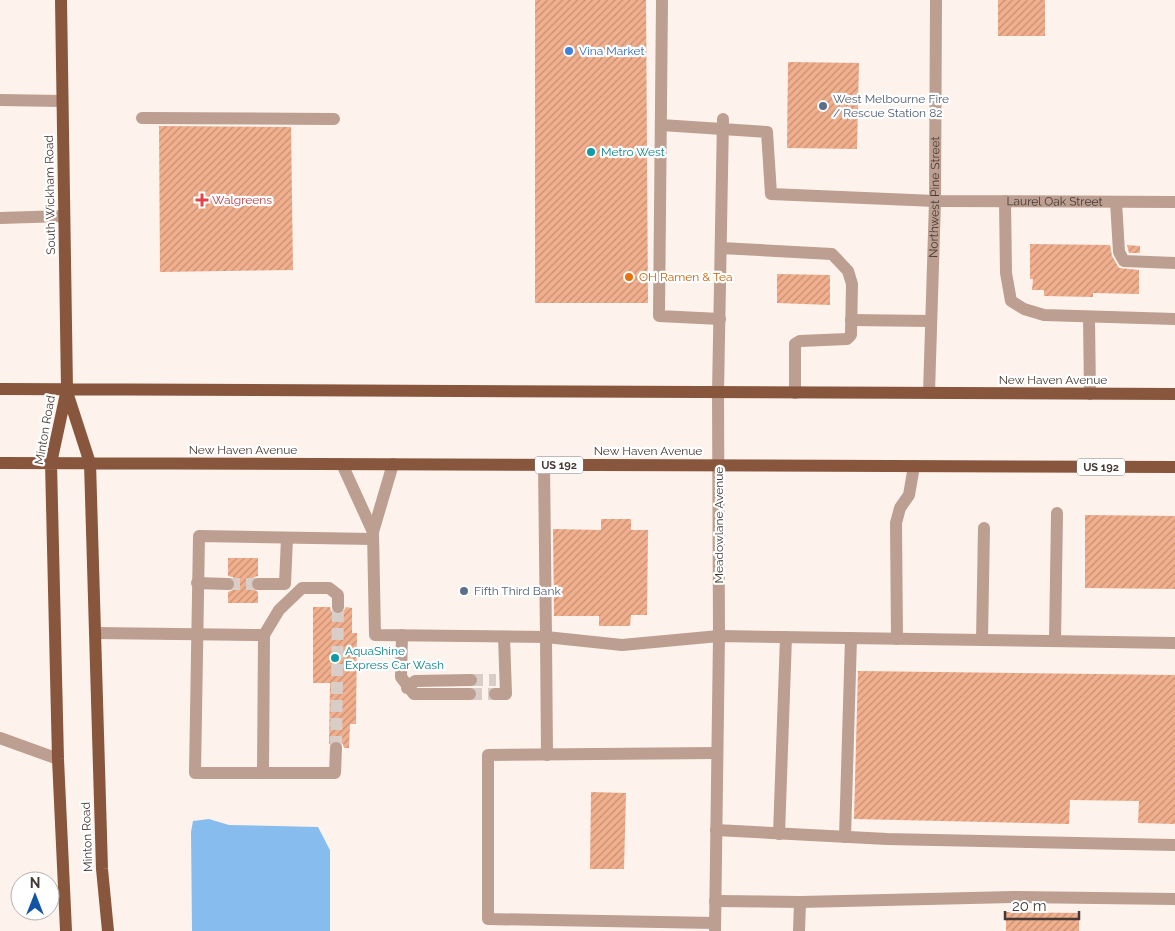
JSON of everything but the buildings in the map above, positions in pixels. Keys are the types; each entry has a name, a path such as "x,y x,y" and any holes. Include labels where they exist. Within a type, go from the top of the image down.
{"main road":[{"name":"South Wickham Road","path":"61,0 67,389"},
{"name":"New Haven Avenue","path":"0,389 1175,394"},
{"name":"Minton Road","path":"66,931 58,759 51,462 67,389"},
{"name":"Minton Road","path":"67,389 90,463 102,870 108,931"},
{"name":"New Haven Avenue","path":"0,462 1175,467"}],"street":[{"path":"662,0 659,316 720,319"},
{"name":"Northwest Pine Street","path":"929,394 935,200 936,0"},
{"path":"0,100 62,101"},
{"path":"142,118 334,119"},
{"path":"661,125 723,124"},
{"name":"Laurel Oak Street","path":"723,124 767,132 771,194 935,200 1175,202"},
{"name":"Meadowlane Avenue","path":"715,927 719,636 718,393 723,124"},
{"path":"1005,201 1006,273 1011,301 1024,309 1044,315 1089,318 1175,319"},
{"path":"1116,202 1118,246 1124,262 1175,263"},
{"path":"0,218 64,216"},
{"path":"721,248 832,254 848,271 852,284 850,335 847,339 800,341 795,344 795,393"},
{"path":"1089,318 1090,394"},
{"path":"851,320 931,321"},
{"path":"342,464 373,535"},
{"path":"393,464 373,535 375,635 546,637 622,645 719,636 1175,643"},
{"path":"544,464 547,754"},
{"path":"897,639 896,523 900,508 909,495 914,466"},
{"path":"1055,641 1056,513"},
{"path":"982,640 984,528"},
{"path":"336,748 335,773 195,773 199,536 287,538 373,535"},
{"path":"258,584 285,584 287,538"},
{"path":"197,583 228,584"},
{"path":"263,773 264,635 279,610 302,588 329,588 338,595 338,607"},
{"path":"96,634 264,635"},
{"path":"402,635 401,677 407,688 414,694 470,694"},
{"path":"495,694 506,694 500,680 504,637"},
{"path":"779,834 786,637"},
{"path":"846,837 851,638"},
{"path":"407,688 415,681 471,680"},
{"path":"0,738 58,759"},
{"path":"715,927 488,919 488,755 717,753"},
{"path":"716,830 846,837 1175,845"},
{"path":"715,901 800,902 1013,897 1175,899"},
{"path":"799,931 800,902"}],"water":[{"path":"209,819 229,825 318,827 330,850 330,931 192,931 191,832 193,821"}],"tunnel":[{"path":"228,584 258,584"},
{"path":"336,748 338,607"},
{"path":"471,680 496,680"},
{"path":"470,694 495,694"}],"place":[{"name":"Vina Market","path":"569,51"},
{"name":"West Melbourne Fire / Rescue Station 82","path":"823,106"},
{"name":"Metro West","path":"591,152"},
{"name":"Walgreens","path":"202,200"},
{"name":"OH Ramen & Tea","path":"629,277"},
{"name":"Fifth Third Bank","path":"464,591"},
{"name":"AquaShine Express Car Wash","path":"335,658"}]}
